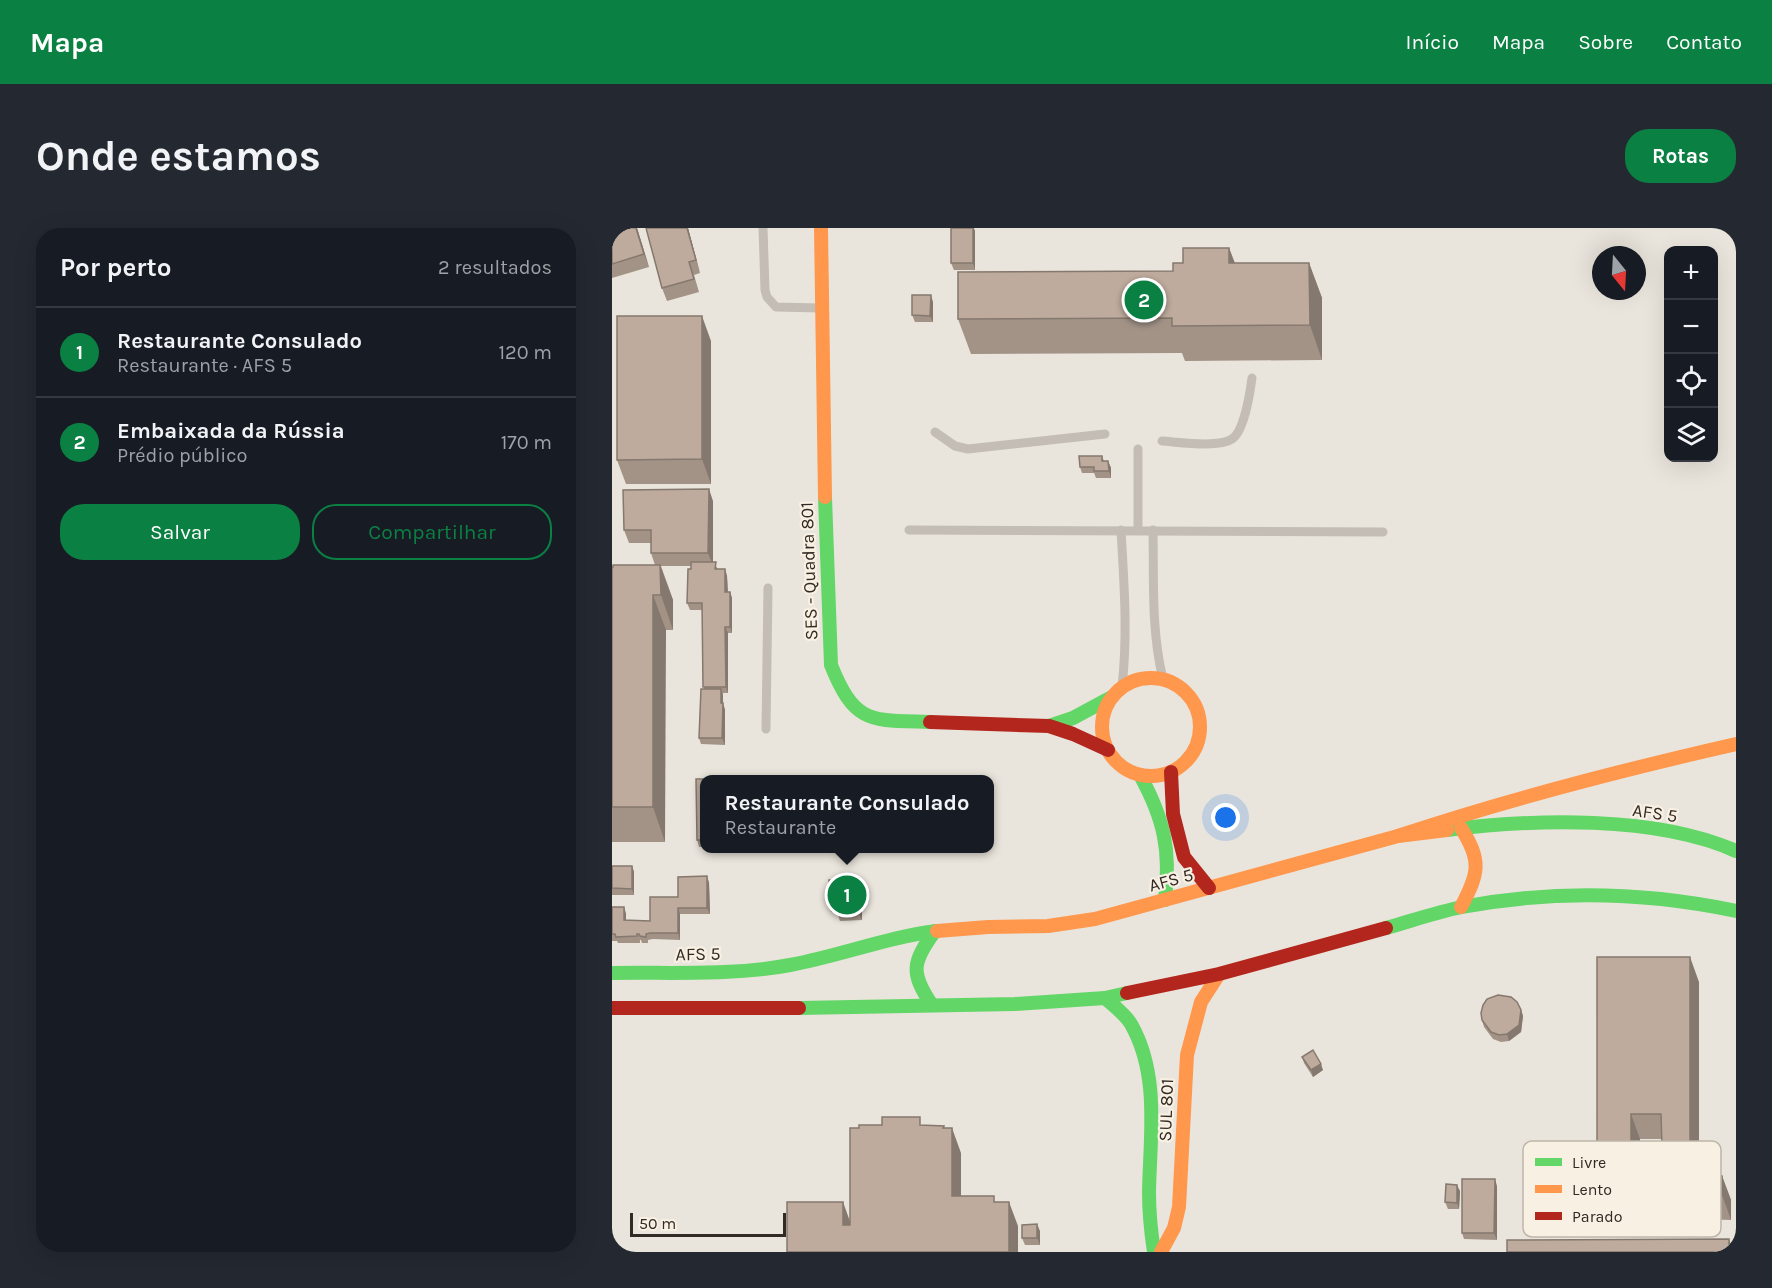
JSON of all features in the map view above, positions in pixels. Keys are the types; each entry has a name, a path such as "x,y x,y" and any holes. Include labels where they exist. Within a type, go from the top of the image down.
{"main road":[{"name":"SES - Quadra 801","path":"821,228 825,531 831,665 841,690 858,711 879,720 1049,726 1108,750"},
{"path":"1163,679 1176,684 1189,694 1198,708 1201,724 1199,741 1192,756 1180,768 1150,777 1121,767 1104,742 1101,727 1104,711 1117,692 1135,680 1163,679"},
{"name":"SES - Quadra 801","path":"1049,726 1073,718 1117,692"},
{"path":"1398,836 1462,814 1557,787 1736,744"},
{"path":"1165,900 1171,833 1172,772"},
{"path":"1140,775 1184,857 1209,888"},
{"name":"AFS 5","path":"612,973 749,971 792,965 888,940 935,931 1048,926 1095,919 1398,836 1461,828 1551,822 1652,828 1718,843 1736,851"},
{"path":"1461,828 1477,857 1477,872 1461,907"},
{"path":"612,1008 1015,1004 1105,998 1220,974 1461,907 1540,897 1626,895 1688,901 1736,911"},
{"path":"932,1005 919,987 914,967 920,950 935,931"},
{"name":"SUL 801","path":"1154,1252 1148,1211 1201,1002 1220,974"},
{"name":"SUL 801","path":"1105,998 1130,1022 1147,1058 1152,1094 1166,1144 1179,1207 1173,1228 1161,1252"}],"lane":[{"path":"763,228 767,297 776,307 822,309"},
{"path":"1162,441 1222,443 1233,439 1239,431 1249,399 1252,378"},
{"path":"935,432 954,446 968,449 1105,434"},
{"path":"1138,449 1138,530"},
{"path":"909,530 1383,531"},
{"path":"1117,692 1125,658 1126,611 1121,530"},
{"path":"1153,530 1157,646 1163,679"},
{"path":"766,729 768,588"}],"building":[{"path":"612,228 636,228 644,254 612,264"},
{"path":"646,228 687,228 696,260 689,262 694,279 662,288"},
{"path":"951,228 973,228 973,263 951,263"},
{"path":"1183,248 1229,248 1229,263 1309,263 1310,325 1172,326 1172,318 958,319 958,272 1173,271 1173,263 1183,263"},
{"path":"912,295 931,295 930,316 912,315"},
{"path":"617,316 702,316 702,459 617,460"},
{"path":"1079,456 1102,456 1102,461 1108,461 1109,471 1094,471 1094,467 1080,467"},
{"path":"709,489 708,553 651,553 651,530 624,530 623,490"},
{"path":"691,562 716,562 715,569 725,569 725,592 730,592 730,627 725,627 726,687 703,687 702,603 687,603 688,569 691,569"},
{"path":"613,565 660,565 661,595 653,595 653,807 612,807"},
{"path":"701,689 721,689 722,738 699,738"},
{"path":"696,779 700,779 700,840 697,840"},
{"path":"612,866 632,866 632,889 612,888"},
{"path":"707,876 707,908 678,908 678,933 650,933 646,934 646,937 637,934 637,936 616,937 612,934 612,907 624,907 624,920 650,921 650,897 678,897 678,877"},
{"path":"829,880 859,880 859,914 837,914 838,906 829,905"},
{"path":"1597,957 1690,957 1690,1141 1662,1141 1661,1114 1631,1114 1631,1141 1597,1141"},
{"path":"1498,995 1511,997 1521,1010 1519,1025 1507,1034 1499,1035 1491,1032 1482,1020 1483,1005 1487,999"},
{"path":"1313,1050 1321,1064 1311,1070 1302,1057"},
{"path":"882,1117 920,1117 920,1125 952,1128 952,1196 994,1196 994,1202 1009,1202 1009,1252 787,1252 787,1202 843,1202 843,1225 850,1225 850,1128 859,1128 859,1125 882,1125"},
{"path":"1462,1179 1495,1179 1494,1233 1462,1233"},
{"path":"1446,1184 1457,1185 1457,1203 1445,1202"},
{"path":"1037,1224 1037,1238 1022,1238 1022,1225"},
{"path":"1729,1239 1729,1252 1507,1252 1507,1240"}],"traffic: fast":[{"path":"825,497 831,665 840,685 848,699 857,709 867,715 893,721 930,722"},
{"path":"1049,726 1073,718 1112,697"},
{"path":"1140,775 1155,806 1164,835 1167,866 1165,900"},
{"path":"1447,830 1555,822 1593,823 1669,831 1704,839 1736,851"},
{"path":"1386,928 1462,907 1565,896 1668,900 1736,911"},
{"path":"932,1005 920,984 917,968 922,951 935,931"},
{"path":"612,973 746,971 790,965 937,931"},
{"path":"799,1008 1015,1004 1105,998 1127,993"},
{"path":"1105,998 1123,1013 1131,1024 1146,1064 1151,1106 1149,1200 1154,1252"}],"traffic: slow":[{"path":"821,228 825,497"},
{"path":"1151,678 1170,681 1186,692 1197,708 1200,727 1197,746 1186,762 1170,773 1151,776 1132,773 1116,762 1105,746 1102,727 1105,708 1116,692 1132,681 1151,678"},
{"path":"1398,836 1566,786 1736,744"},
{"path":"1461,828 1472,849 1476,867 1472,885 1461,907"},
{"path":"937,931 1048,926 1095,919 1398,836 1447,830"},
{"path":"1161,1252 1174,1228 1179,1207 1187,1055 1201,1002 1219,974"}],"traffic: jam":[{"path":"930,722 1049,726 1108,750"},
{"path":"1171,772 1173,814 1184,857 1209,888"},
{"path":"1127,993 1219,974 1386,928"},
{"path":"612,1008 799,1008"}],"place":[{"name":"Embaixada da Rússia","path":"1144,300"},
{"name":"Restaurante Consulado","path":"847,895"}]}
